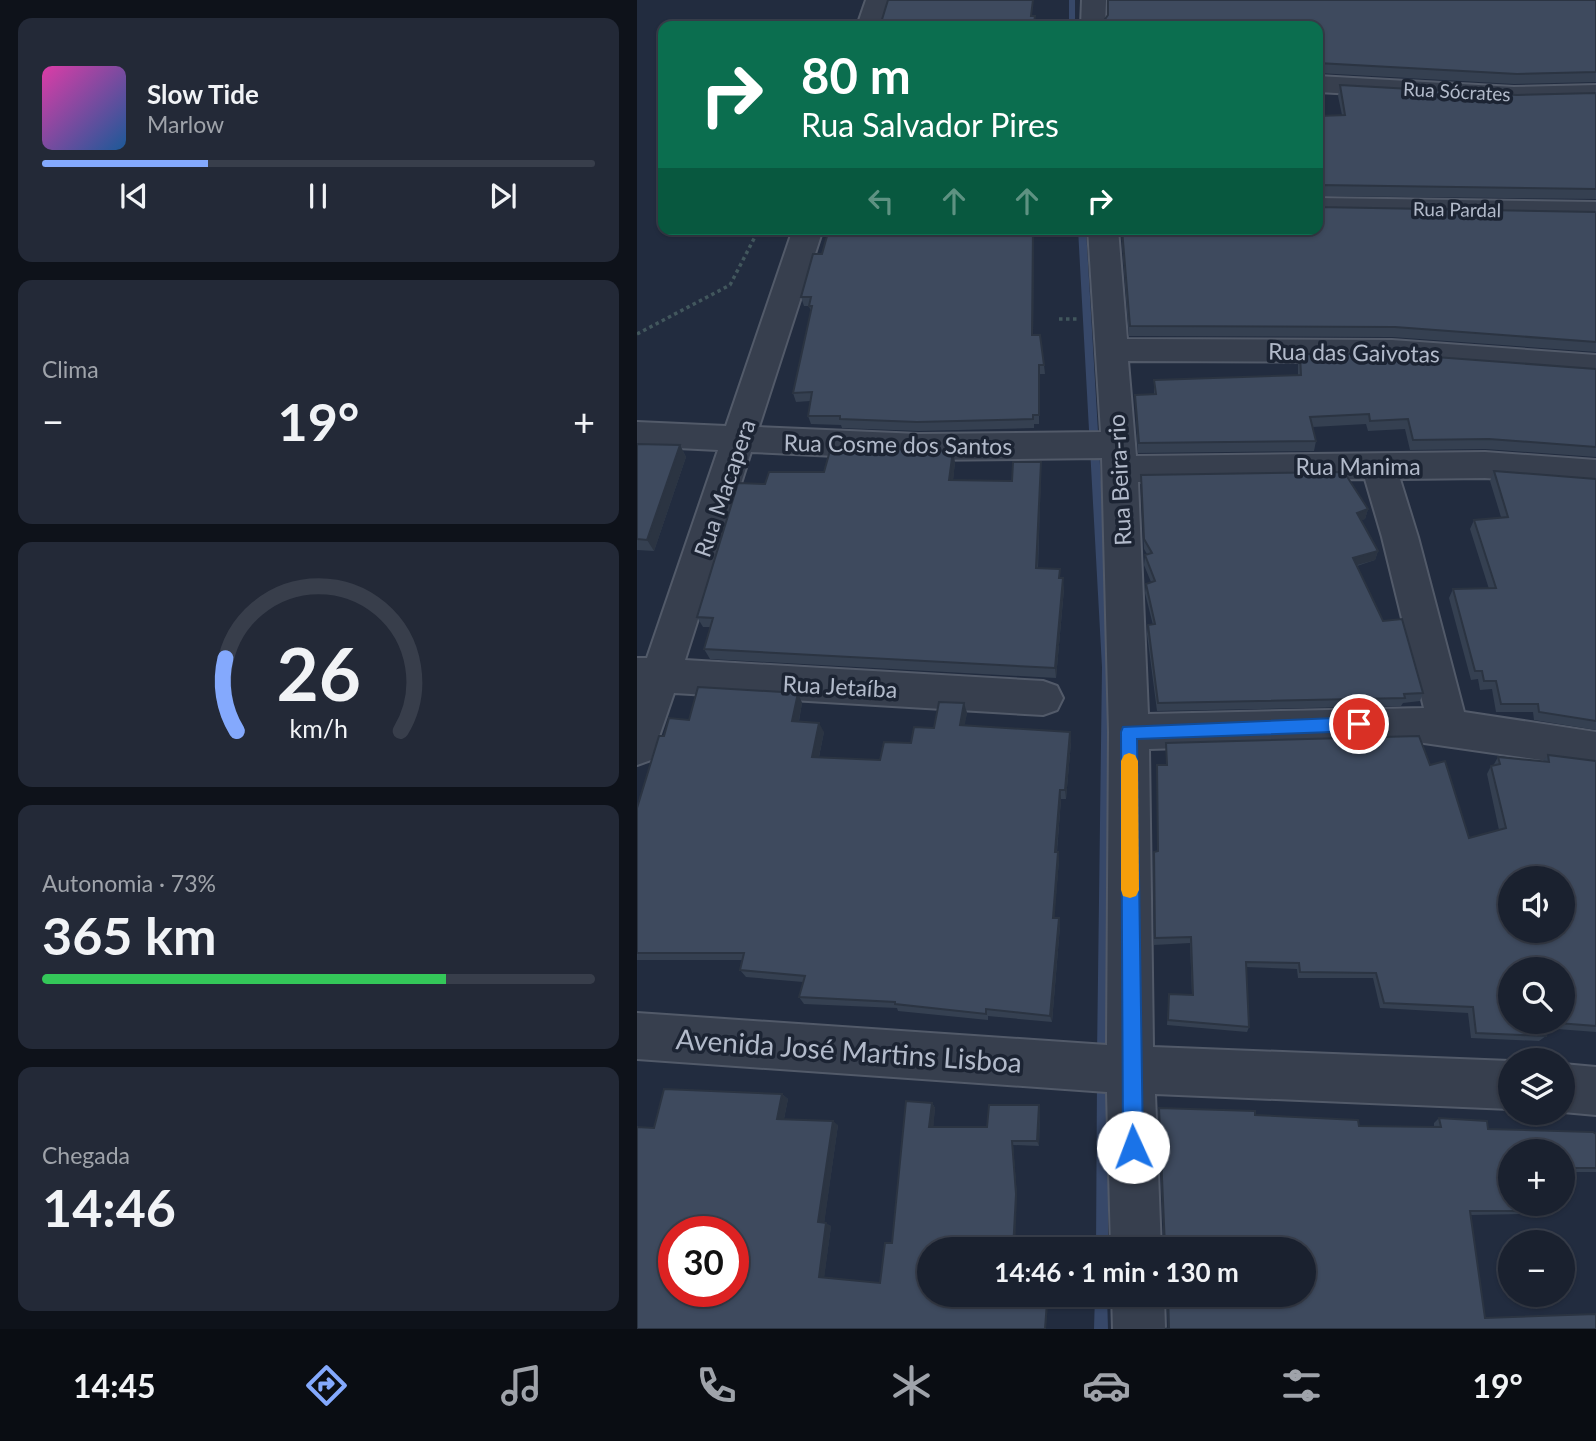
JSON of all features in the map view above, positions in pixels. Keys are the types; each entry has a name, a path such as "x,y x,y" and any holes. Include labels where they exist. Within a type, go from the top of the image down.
{"street":[{"path":"872,21 878,0"},
{"path":"1093,21 1094,0"},
{"name":"Rua Sócrates","path":"1323,84 1514,94 1596,93"},
{"name":"Rua Pardal","path":"1323,207 1596,211"},
{"name":"Rua Macapera","path":"637,747 649,675 740,440 806,235"},
{"name":"Rua Beira-rio","path":"1103,235 1111,350 1103,452 1129,732 1120,1070 1135,1237"},
{"name":"Rua das Gaivotas","path":"1111,350 1392,351 1596,366"},
{"name":"Rua Cosme dos Santos","path":"637,435 1103,452"},
{"name":"Rua Manima","path":"1103,452 1378,465 1485,465 1596,473"},
{"path":"1378,465 1400,537 1448,726"},
{"name":"Rua Jetaíba","path":"649,675 1043,698"},
{"path":"1129,732 1376,723 1448,726 1532,742 1596,750"},
{"name":"Avenida José Martins Lisboa","path":"637,1036 1120,1070"},
{"path":"1120,1070 1498,1085"},
{"path":"1575,1089 1596,1091"},
{"path":"1138,1307 1139,1329"}],"path":[{"path":"637,334 730,285 756,235"},
{"path":"1059,319 1073,319"}],"building":[{"path":"888,0 1033,0 1031,16 1035,16 1034,21 882,21"},
{"path":"1108,0 1596,0 1596,72 1517,74 1323,63 1323,21 1104,21 1108,15"},
{"path":"1340,85 1517,95 1596,93 1596,189 1323,185 1323,116 1345,115"},
{"path":"1323,207 1596,212 1596,342 1395,327 1130,326 1122,235 1323,235"},
{"path":"827,235 1033,235 1032,335 1040,335 1044,365 1039,365 1039,415 1033,415 1033,419 917,422 808,416 812,392 793,393 812,306 809,306 811,297 801,297 813,254 822,254"},
{"path":"1300,354 1395,354 1596,369 1596,447 1489,439 1413,440 1408,419 1370,421 1369,414 1310,417 1316,441 1139,443 1135,395 1156,394 1154,380 1301,375"},
{"path":"637,444 680,445 647,540 637,539"},
{"path":"831,447 953,451 949,480 1012,481 1013,462 1041,462 1036,568 1060,569 1059,578 1063,578 1055,668 704,649 713,618 697,617 738,483 765,484 769,472 824,472"},
{"path":"1494,471 1596,479 1596,721 1539,712 1538,704 1501,704 1496,681 1484,681 1482,671 1475,671 1453,589 1496,588 1474,520 1508,517"},
{"path":"1344,472 1368,509 1357,513 1378,551 1353,558 1383,621 1402,619 1423,693 1404,694 1405,698 1158,703 1148,625 1155,624 1146,584 1155,581 1145,555 1152,553 1144,539 1141,475"},
{"path":"698,687 798,693 792,721 819,723 812,757 880,760 884,742 911,743 914,727 934,728 939,702 964,703 960,725 1070,732 1065,790 1060,790 1055,852 1058,852 1053,918 1059,918 1050,1016 986,1009 986,1014 895,1002 799,997 805,976 740,970 744,953 637,953 637,808 659,736 664,736 669,718 689,720"},
{"path":"1419,736 1430,765 1445,761 1469,838 1506,828 1491,766 1500,764 1498,757 1549,762 1548,755 1596,761 1596,1026 1575,1024 1575,957 1498,957 1498,1034 1476,1033 1473,1007 1384,1003 1376,973 1300,972 1299,963 1246,962 1249,1027 1168,1020 1169,994 1193,995 1191,937 1155,938 1157,765 1167,765 1166,743"},
{"path":"1499,1034 1546,1034 1546,1036"},
{"path":"664,1089 782,1094 777,1119 833,1121 818,1222 826,1223 819,1277 880,1283 885,1243 892,1243 906,1101 932,1103 929,1127 987,1127 989,1105 1039,1105 1037,1141 1012,1141 1016,1194 1014,1237 917,1237 917,1307 1047,1307 1045,1329 637,1329 637,1127 654,1128"},
{"path":"1159,1108 1255,1111 1255,1115 1358,1120 1359,1126 1441,1127 1439,1118 1487,1121 1488,1129 1596,1134 1596,1168 1575,1168 1575,1139 1498,1139 1498,1211 1470,1211 1485,1318 1596,1314 1596,1329 1165,1329 1169,1328 1168,1307 1316,1307 1316,1237 1165,1237"}],"waterway":[{"path":"1072,0 1072,21"},
{"path":"1082,235 1107,667 1103,1056"},
{"path":"1102,1237 1103,1079"},
{"path":"1101,1307 1101,1329"}],"slow traffic":[{"path":"1129,761 1130,890"}],"route":[{"path":"1133,1147 1130,1070 1129,732 1359,724"}]}
